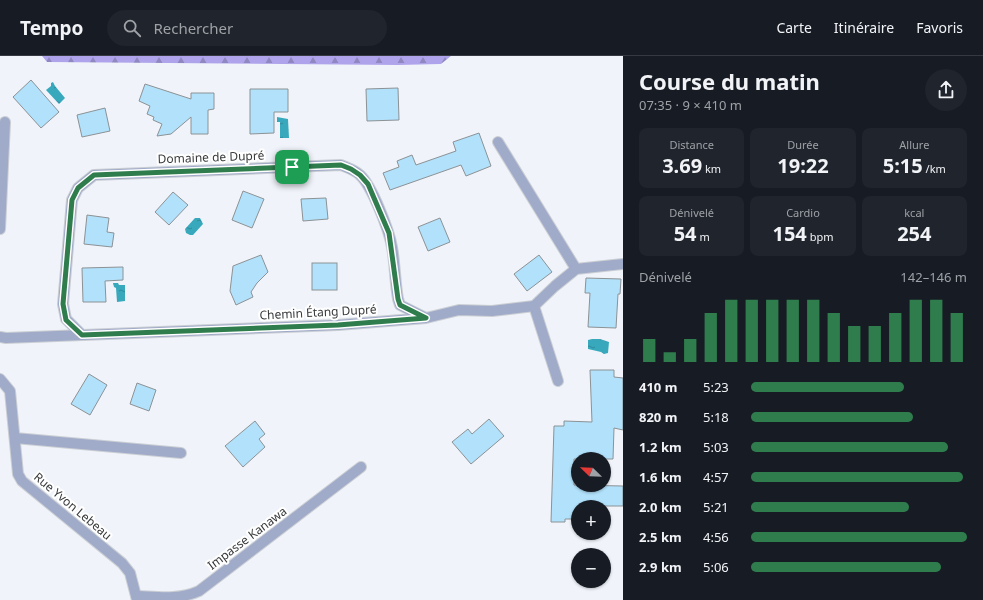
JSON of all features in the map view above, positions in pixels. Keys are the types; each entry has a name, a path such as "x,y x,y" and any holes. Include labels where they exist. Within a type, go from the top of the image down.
{"street":[{"path":"0,230 4,122"},
{"path":"498,142 576,269"},
{"name":"Domaine de Dupré","path":"82,335 66,320 63,304 72,200 78,188 94,175 341,165 351,169 360,175 368,184 389,233 400,305 426,318"},
{"path":"558,381 534,306 576,269 623,264"},
{"name":"Chemin Étang Dupré","path":"0,337 6,338 338,325 426,318 459,310 492,311 534,306"},
{"name":"Rue Yvon Lebeau","path":"0,379 10,391 15,438 15,464 22,481 122,563 130,573 137,598"},
{"path":"15,438 181,453"},
{"name":"Impasse Kanawa","path":"137,598 179,597 199,591 361,467"}],"green space":[{"path":"42,56 451,56 441,64 398,65 47,62"}],"water":[{"path":"53,82 65,98 59,104 46,90"},
{"path":"277,117 288,119 289,138 280,138 280,122 277,122"},
{"path":"195,218 200,218 203,224 193,235 190,235 186,233 185,229"},
{"path":"113,283 125,285 125,301 117,302 116,288 114,287"},
{"path":"600,339 609,342 608,353 604,354 588,349 588,340"}],"building":[{"path":"31,80 59,112 41,128 13,97"},
{"path":"145,84 191,99 191,93 214,93 214,109 208,110 208,134 191,134 191,117 171,134 157,136 162,124 153,120 154,117 147,114 150,106 139,101"},
{"path":"398,88 399,120 367,121 366,89"},
{"path":"250,89 288,89 288,112 274,112 274,133 250,134"},
{"path":"105,108 110,131 82,137 77,115"},
{"path":"479,133 491,166 466,176 461,165 390,190 383,173 399,167 397,161 412,155 416,165 456,151 453,142"},
{"path":"243,191 264,199 252,228 232,220"},
{"path":"173,192 188,205 169,225 155,212"},
{"path":"326,198 328,219 303,221 301,199"},
{"path":"87,215 109,218 107,232 114,233 112,247 84,244"},
{"path":"440,218 450,242 428,251 418,227"},
{"path":"261,255 268,272 257,283 251,292 253,297 236,305 230,291 233,266"},
{"path":"539,255 552,272 527,291 514,274"},
{"path":"312,263 337,263 337,290 312,290"},
{"path":"123,267 123,280 105,281 106,302 83,302 82,268"},
{"path":"586,278 621,279 620,294 618,294 616,328 588,327 590,293 585,293"},
{"path":"590,370 614,370 614,377 623,378 623,430 614,428 613,459 611,459 611,452 571,452 571,492 611,492 611,486 623,486 623,506 611,506 611,500 571,500 571,519 565,519 565,522 551,522 554,426 564,426 564,421 592,422"},
{"path":"89,374 107,385 90,415 71,404"},
{"path":"137,383 156,390 149,411 130,404"},
{"path":"489,419 504,436 471,464 452,442 468,429 472,434"},
{"path":"255,421 265,434 259,439 265,447 243,467 225,446"}],"route":[{"path":"341,165 360,175 368,184 389,233 396,291 400,305 426,318 338,325 82,335 66,320 63,304 72,200 78,188 84,181 94,175 292,167 341,165"}]}
